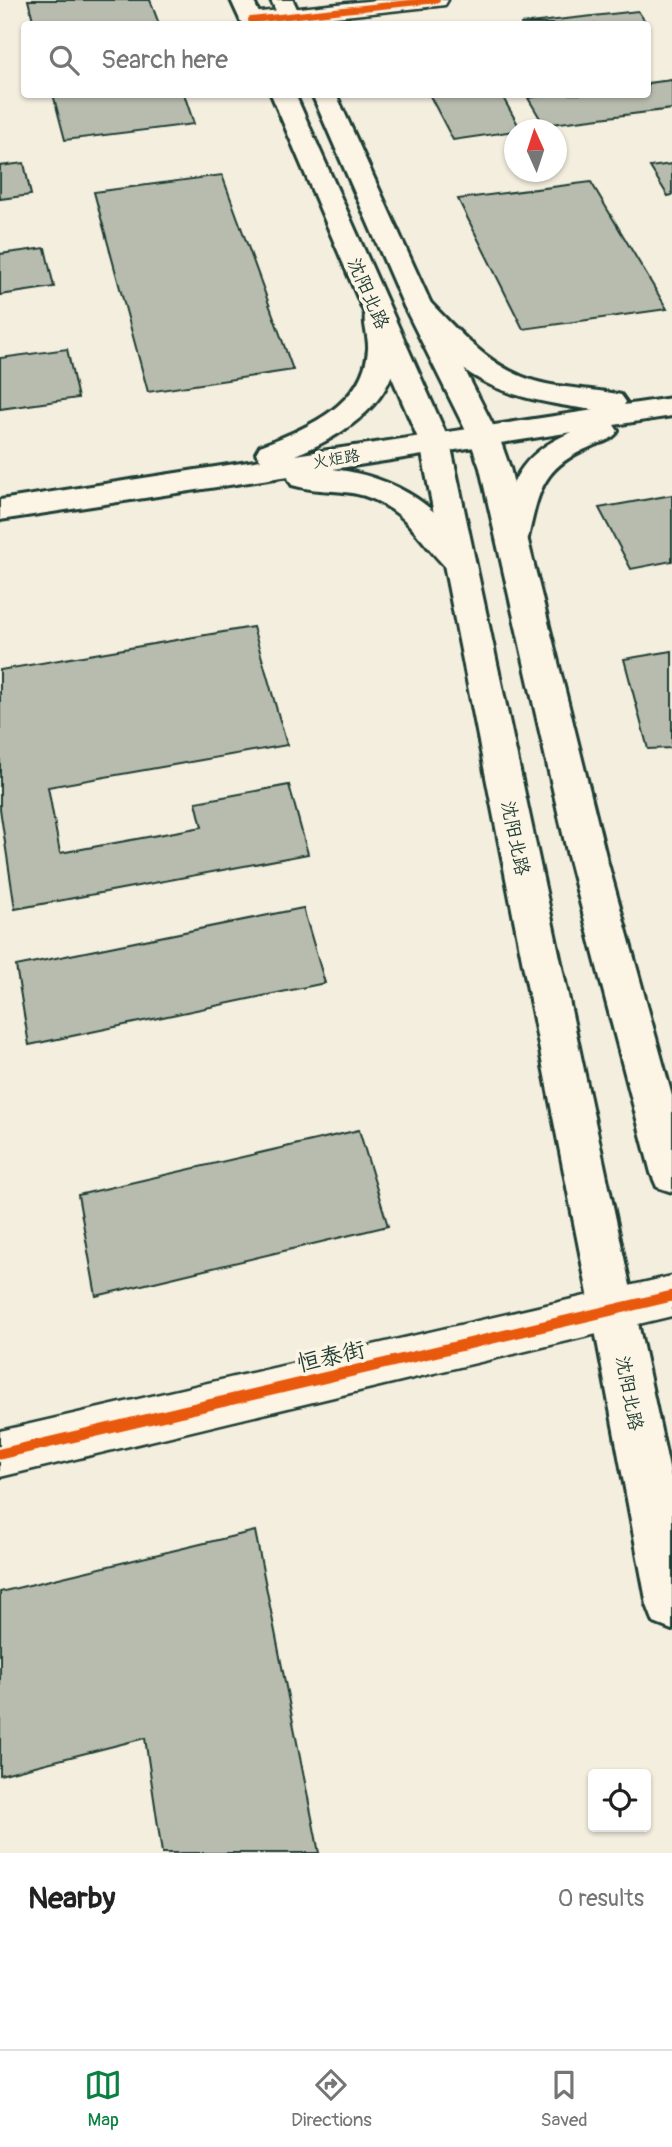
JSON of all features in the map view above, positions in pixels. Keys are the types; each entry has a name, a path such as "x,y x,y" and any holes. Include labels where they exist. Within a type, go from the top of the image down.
{"main road":[{"name":"沈阳北路","path":"285,98 435,443 614,1309 672,1605"},
{"name":"沈阳北路","path":"326,98 418,306 484,437 495,468 587,856 672,1173"},
{"path":"418,306 477,365 510,382 559,397 669,407"},
{"path":"196,480 328,429 352,410 372,385 382,352 378,312"},
{"path":"512,538 529,480 549,457 571,442 669,407"},
{"name":"火炬路","path":"0,510 669,407"},
{"path":"196,480 328,477 377,487 408,504 433,527 459,562"}],"street":[{"path":"249,15 288,14 437,0"},
{"name":"恒泰街","path":"0,1454 672,1296"}],"building":[{"path":"28,0 150,0 158,21 33,21"},
{"path":"638,11 645,21 547,21"},
{"path":"672,80 672,109 567,122 567,119 540,119 528,98 651,98 651,83"},
{"path":"54,98 185,98 194,124 65,140"},
{"path":"431,98 503,98 515,119 504,119 504,132 453,140"},
{"path":"24,163 31,195 0,199 0,166"},
{"path":"672,164 672,195 668,196 650,167"},
{"path":"222,175 293,370 148,392 94,192"},
{"path":"591,182 667,309 523,329 458,199"},
{"path":"45,248 54,287 0,295 0,254"},
{"path":"67,349 78,398 0,409 0,358"},
{"path":"672,495 672,561 631,569 599,508"},
{"path":"253,627 287,745 48,787 60,853 202,827 196,802 289,785 308,854 15,909 0,809 0,670"},
{"path":"672,651 672,748 648,749 624,659"},
{"path":"303,908 325,983 29,1045 16,966"},
{"path":"359,1130 388,1226 96,1296 78,1195"},
{"path":"255,1531 319,1853 162,1853 145,1738 0,1775 0,1592"}],"cycle path":[{"path":"251,20 437,0"},
{"path":"0,1454 672,1296"}]}
